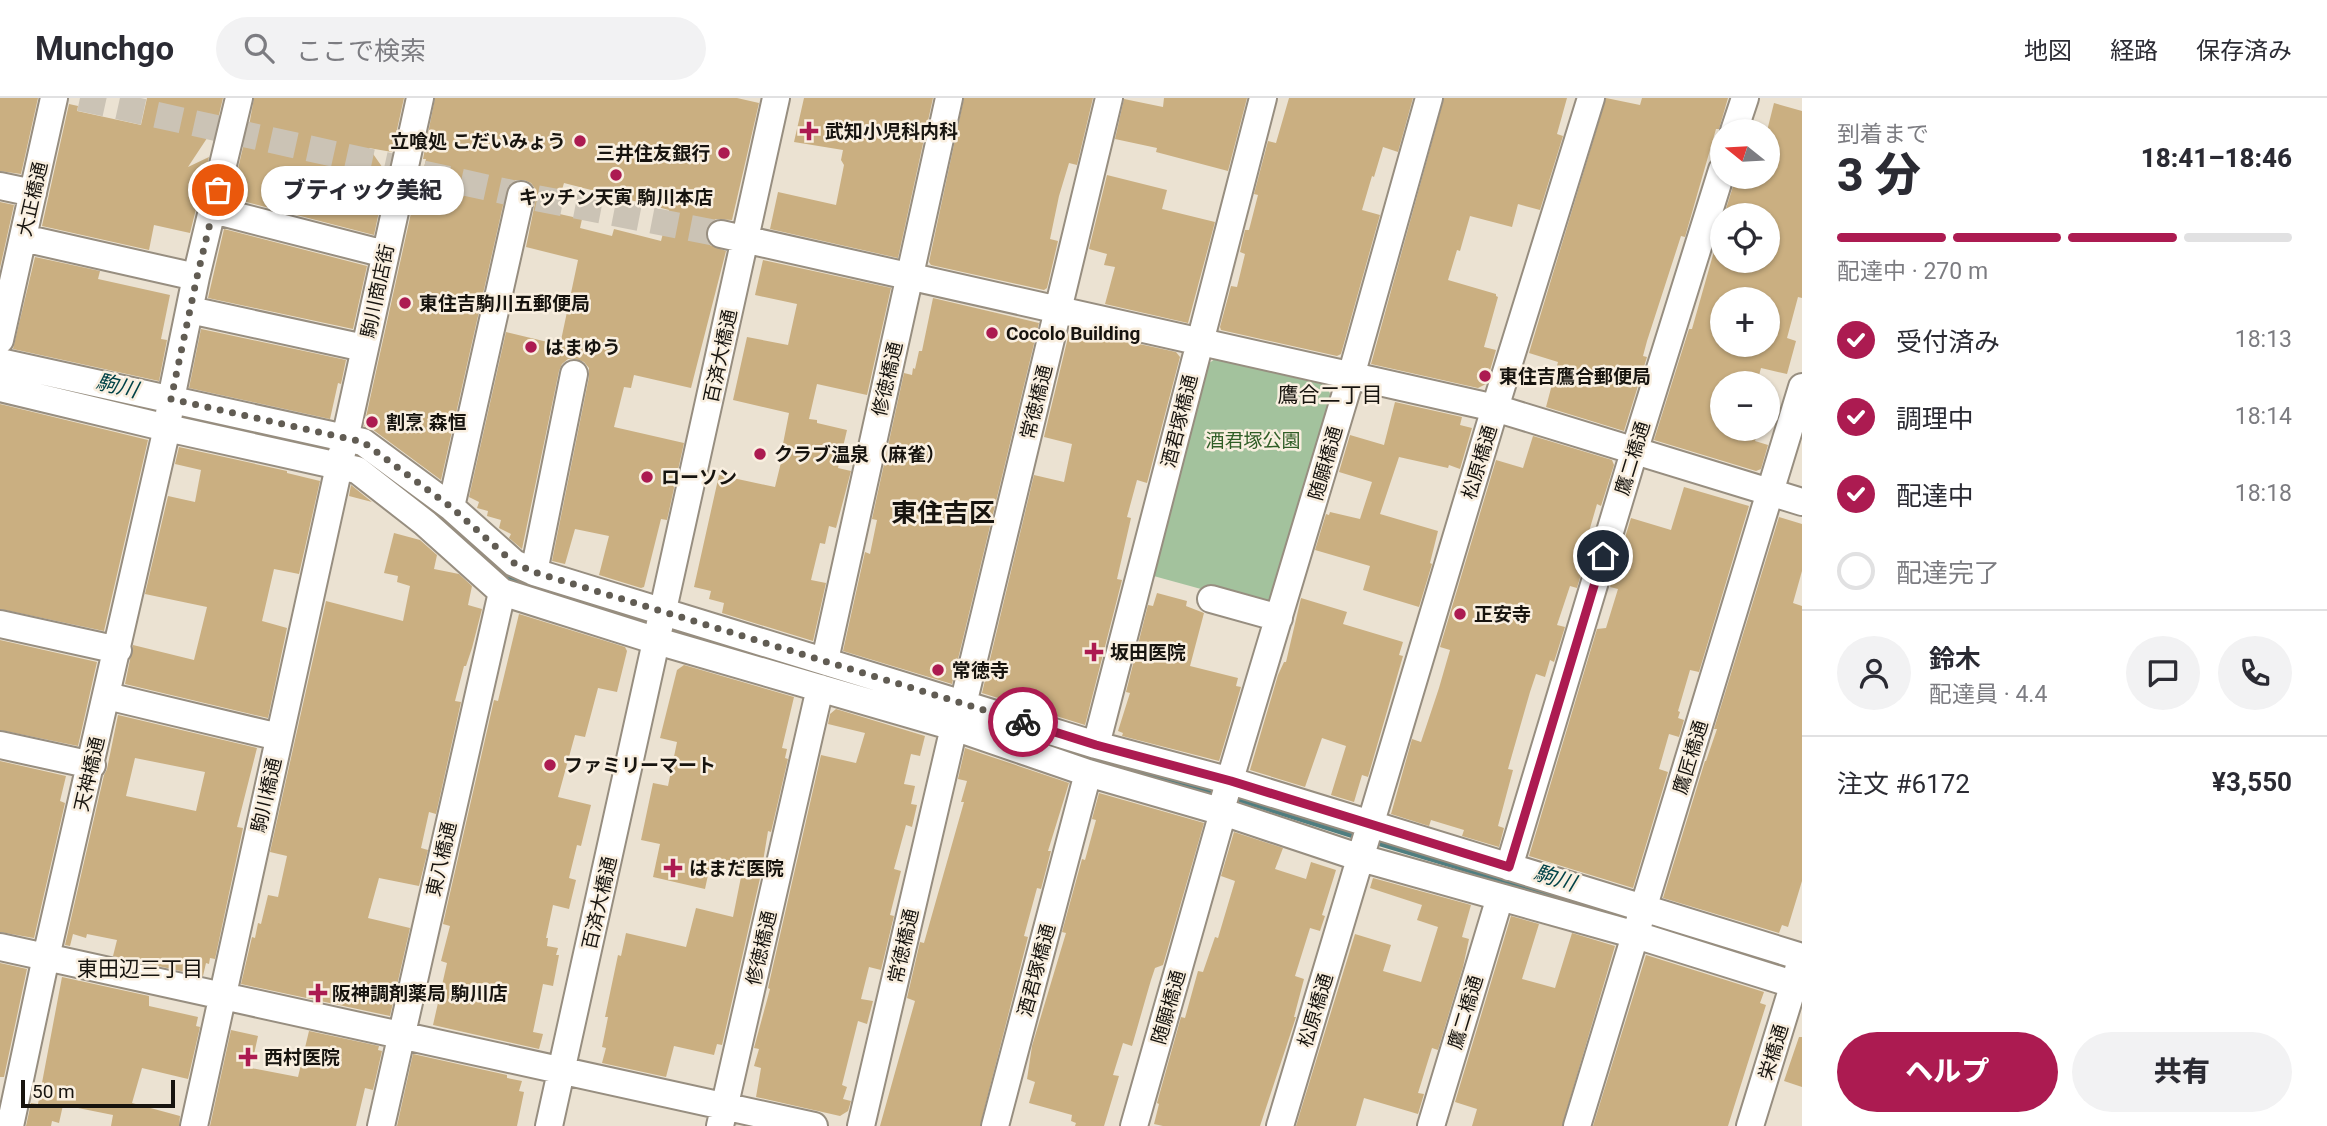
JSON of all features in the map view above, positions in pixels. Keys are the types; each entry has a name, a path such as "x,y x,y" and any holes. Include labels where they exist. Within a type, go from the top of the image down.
{"street":[{"name":"大正橋通","path":"0,340 5,295 23,238 54,98"},
{"name":"天神橋通","path":"10,1126 239,98"},
{"name":"駒川商店街","path":"342,453 420,98"},
{"name":"百済大橋通","path":"549,1126 660,627 733,237 776,98"},
{"name":"修徳橋通","path":"825,660 949,98"},
{"name":"常徳橋通","path":"861,1126 1108,98"},
{"name":"酒君塚橋通","path":"1096,745 1263,98"},
{"name":"随願橋通","path":"1134,1126 1226,797 1429,98"},
{"name":"松原橋通","path":"1280,1126 1495,408 1591,98"},
{"path":"1738,119 1745,98"},
{"path":"0,186 33,193"},
{"name":"鷹二橋通","path":"1509,867 1716,189"},
{"path":"451,507 521,195"},
{"path":"213,210 385,254"},
{"path":"733,237 1495,408 1802,502"},
{"path":"23,238 197,277"},
{"path":"190,310 364,348"},
{"path":"0,362 168,413 342,453 357,470 425,523 502,592 825,660 1088,773 1371,825 1509,867 1640,922 1799,971"},
{"path":"534,572 574,374"},
{"name":"鷹匠橋通","path":"1577,1126 1802,387"},
{"path":"0,388 168,413"},
{"path":"342,453 363,442 451,507 514,563 660,627 820,688 1096,745 1362,855 1500,897 1640,922"},
{"name":"駒川橋通","path":"194,1126 342,453"},
{"name":"東八橋通","path":"381,1126 502,592"},
{"path":"1211,599 1279,618"},
{"path":"0,624 118,650"},
{"name":"修徳橋通","path":"722,1116 820,688"},
{"path":"107,696 279,737"},
{"path":"0,745 92,765"},
{"name":"酒君塚橋通","path":"995,1126 1088,773"},
{"name":"鷹二橋通","path":"1431,1126 1500,897"},
{"path":"0,947 561,1072 722,1116 814,1126"},
{"name":"栄橋通","path":"1750,1126 1799,971"}],"green space":[{"name":"酒君塚公園","path":"1215,359 1326,385 1333,400 1275,599 1263,606 1150,575 1205,366"}],"building":[{"path":"0,98 38,98 21,174 0,171"},
{"path":"147,98 223,98 217,123 188,167 209,157 190,233 154,225 149,250 42,226 69,104 78,106 77,111 141,125"},
{"path":"254,98 404,98 392,152 369,148 387,174 374,235 231,198 245,139 254,135 249,126"},
{"path":"435,98 737,98 759,103 732,220 716,219 706,230 710,245 726,251 691,388 634,375 631,388 624,387 614,427 684,443 667,520 661,519 644,587 599,575 609,536 575,529 565,564 552,561 589,377 589,368 584,362 568,359 559,371 522,549 509,538 511,534 499,528 501,520 487,516 488,511 477,508 479,502 469,497 506,332 560,345 578,260 526,247 536,198 536,190 531,183 516,180 509,185 506,192 441,480 372,429 364,426 417,186 420,185 426,159 423,159","holes":["564,183 669,210 661,241 614,229 612,236 580,228 582,219 555,213"]},
{"path":"804,98 933,98 898,258 770,229 778,192 836,205 844,165 841,160 843,150 794,142"},
{"path":"964,98 1093,98 1077,165 1069,163 1059,196 1050,239 1058,241 1047,288 1044,290 931,265 929,262"},
{"path":"1164,98 1247,98 1228,171 1156,152 1157,148 1115,139 1124,99 1163,107"},
{"path":"1289,98 1413,98 1398,152 1383,147 1374,177 1372,176 1362,210 1380,215 1341,354 1337,356 1221,330 1220,327 1231,286 1237,287 1245,254 1240,252 1258,195 1254,194 1268,141 1276,143"},
{"path":"1444,98 1567,98 1557,134 1563,136 1540,210 1518,204 1512,227 1470,216 1460,251 1457,250 1448,280 1496,294 1498,297 1484,347 1496,350 1486,384 1478,388 1371,364"},
{"path":"1606,98 1640,105 1642,98 1728,98 1722,119 1710,119 1710,150 1685,237 1681,236 1647,341 1643,356 1647,357 1624,431 1546,407 1558,362 1529,353"},
{"path":"1774,103 1802,111 1802,298 1798,297 1787,338 1796,341 1787,374 1761,368 1760,371 1710,371 1710,441 1755,441 1768,445 1761,469 1756,471 1654,440 1689,329 1692,329 1710,265 1710,273 1780,273 1780,203 1728,203 1732,189 1780,189 1780,119 1770,119"},
{"path":"1107,175 1167,190 1162,209 1215,222 1188,323 1105,304 1115,267 1104,265 1107,254 1089,249"},
{"path":"0,202 14,205 0,268"},
{"path":"224,229 367,266 353,329 208,298"},
{"path":"35,257 100,271 98,279 170,295 161,339 167,340 159,381 13,349"},
{"path":"763,260 891,288 867,395 817,384 809,419 847,430 838,468 851,471 836,528 829,526 825,544 820,543 811,580 826,583 813,641 722,613 724,603 709,599 711,591 694,587 719,475 775,487 784,450 782,449 789,413 733,400 747,337 788,345 797,304 755,295"},
{"path":"933,298 1039,323 952,684 843,651 865,552 870,554 877,520 872,519 904,373 912,375 919,351 922,351"},
{"path":"201,329 346,360 330,419 189,388"},
{"path":"1070,329 1176,352 1180,357 1147,483 1137,480 1127,517 1131,518 1117,579 1122,580 1085,725 982,693 1034,475 1064,482 1072,444 1044,437"},
{"path":"1395,402 1462,417 1460,425 1472,428 1460,469 1399,457 1380,514 1438,531 1430,563 1432,564 1419,607 1363,590 1370,566 1315,550 1326,514 1329,515 1330,512 1360,519 1372,482 1339,472 1350,435 1384,445"},
{"path":"0,404 148,440 104,631 0,609"},
{"path":"1533,436 1612,460 1614,465 1601,506 1597,504 1588,535 1592,536 1577,588 1570,586 1557,625 1565,627 1554,662 1550,660 1545,677 1536,674 1530,692 1508,769 1513,770 1498,826 1504,828 1499,847 1462,836 1464,830 1431,820 1429,826 1391,814 1412,739 1421,742 1439,688 1450,650 1440,647 1496,460 1523,468"},
{"path":"179,447 320,481 299,574 274,569 262,621 287,628 268,718 125,684 133,645 194,660 207,607 145,594 168,496 195,502 201,470 175,464"},
{"path":"351,485 372,502 349,496"},
{"path":"1684,487 1749,506 1699,672 1690,670 1678,711 1678,718 1684,720 1679,737 1669,734 1659,769 1668,772 1633,888 1529,856 1597,629 1606,628 1618,589 1610,587 1631,518 1671,530"},
{"path":"1779,517 1802,524 1802,571 1793,603 1802,606 1802,881 1788,927 1782,925 1779,933 1663,898 1717,729 1714,729"},
{"path":"394,533 420,540 437,555 434,569 459,574 472,586 468,605 482,609 455,701 461,702 436,814 429,812 421,848 428,850 419,886 379,878 368,918 410,928 390,1016 241,984 252,937 255,938 258,923 261,924 268,895 278,897 287,856 270,852 326,601 403,621 410,586 397,582 398,576 384,573"},
{"path":"1157,593 1187,601 1186,606 1204,613 1190,666 1238,678 1236,686 1241,687 1219,761 1122,736 1123,733 1118,731 1130,693 1126,692 1148,605 1153,606"},
{"path":"1301,598 1347,612 1343,624 1403,642 1399,655 1403,656 1368,777 1362,775 1354,802 1331,795 1346,746 1322,738 1305,787 1250,770 1278,675 1286,662"},
{"path":"519,614 625,647 627,651 617,692 598,688 585,737 575,735 558,797 591,805 581,846 577,845 569,878 576,880 569,909 553,905 546,938 547,946 558,948 556,955 559,955 553,986 543,984 533,1032 543,1034 539,1049 433,1025 447,963 441,961 450,926 443,924 494,700 498,701"},
{"path":"0,640 97,662 78,746 0,730"},
{"path":"684,665 794,697 782,748 787,749 785,758 788,759 771,832 768,831 761,874 722,1045 717,1044 714,1055 674,1046 666,1077 602,1063 606,1048 602,1047 608,1017 605,1017 618,955 621,956 626,933 686,947 696,908 733,917 743,867 711,861 705,889 653,877 660,844 641,840 653,783 668,786 677,742 660,738 677,670"},
{"path":"836,709 925,736 920,756 911,754 904,784 915,786 911,804 917,805 912,827 906,825 894,869 901,871 881,970 869,967 861,999 873,1001 867,1024 858,1021 842,1085 847,1087 843,1099 851,1101 848,1111 840,1116 756,1097 761,1068 754,1066 759,1049 754,1048 770,989 768,988 821,755 856,763 865,733 828,724 830,714"},
{"path":"118,715 257,748 237,827 243,828 215,959 210,958 209,964 206,963 203,976 113,956 117,940 87,934 86,938 73,934 70,946 65,945","holes":["135,758 205,772 196,811 126,796"]},
{"path":"965,748 1069,783 1048,851 1051,851 1041,889 1037,888 1024,936 1028,937 980,1126 880,1126 915,1001 907,998 920,942 924,943 964,802 961,802 967,781 958,779"},
{"path":"0,761 66,776 60,801 65,803 34,938 0,932"},
{"path":"1099,793 1204,823 1163,965 1155,968 1132,1046 1123,1043 1113,1075 1119,1076 1104,1126 1075,1126 1076,1123 1071,1121 1072,1115 1029,1103 1035,1082 1027,1079 1032,1046 1066,933 1062,932 1096,820 1092,819"},
{"path":"1234,832 1283,848 1275,869 1306,879 1311,862 1336,870 1322,915 1325,916 1320,931 1310,928 1295,976 1304,979 1296,1017 1260,1126 1154,1124 1159,1104 1157,1103 1181,1017 1185,1018 1198,971 1203,972 1215,937 1218,938 1235,881 1221,876"},
{"path":"1373,878 1471,905 1462,937 1469,939 1463,967 1438,1050 1432,1048 1418,1093 1424,1094 1418,1114 1364,1098 1356,1126 1296,1126 1355,934 1391,945 1383,971 1421,982 1438,927 1417,920 1422,905 1370,888"},
{"path":"1511,916 1539,924 1522,979 1555,988 1572,933 1615,946 1562,1126 1472,1126 1477,1109 1455,1102"},
{"path":"1646,955 1764,992 1760,1003 1766,1005 1728,1126 1593,1126"},
{"path":"0,963 27,969 4,1077 0,1077"},
{"path":"62,977 149,996 149,1006 198,1017 196,1026 200,1027 188,1079 142,1068 132,1103 180,1116 179,1126 111,1126 113,1115 63,1105 59,1123 52,1121 51,1126 26,1126 31,1103 38,1104"},
{"path":"231,1030 258,1036 251,1068 298,1077 309,1031 379,1046 378,1050 382,1051 373,1090 365,1088 356,1126 210,1126"},
{"path":"1799,1037 1802,1037 1802,1087 1784,1081"},
{"path":"413,1054 507,1075 507,1078 522,1081 519,1091 524,1092 517,1126 397,1126"}],"waterway":[{"name":"駒川","path":"499,573 614,614"},
{"name":"駒川","path":"664,629 769,658"},
{"name":"駒川","path":"1121,765 1218,793"},
{"name":"駒川","path":"1232,797 1361,838"},
{"name":"駒川","path":"1372,841 1633,919"},
{"name":"駒川","path":"1647,923 1793,969"}],"tunnel":[{"path":"80,98 521,195 721,234"}],"way so far":[{"path":"218,190 171,399 363,442 451,507 514,563 534,572 1023,722"}],"place":[{"name":"武知小児科内科","path":"809,131"},
{"name":"立喰処 こだいみょう","path":"580,141"},
{"name":"三井住友銀行","path":"724,153"},
{"name":"キッチン天寅 駒川本店","path":"616,175"},
{"name":"ブティック美紀","path":"218,190"},
{"name":"東住吉駒川五郵便局","path":"405,303"},
{"name":"Cocolo Building","path":"992,333"},
{"name":"はまゆう","path":"531,347"},
{"name":"東住吉鷹合郵便局","path":"1485,376"},
{"name":"割烹 森恒","path":"372,422"},
{"name":"クラブ温泉（麻雀）","path":"760,454"},
{"name":"ローソン","path":"647,477"},
{"name":"正安寺","path":"1460,614"},
{"name":"坂田医院","path":"1094,652"},
{"name":"常徳寺","path":"938,670"},
{"name":"ファミリーマート","path":"550,765"},
{"name":"はまだ医院","path":"673,868"},
{"name":"阪神調剤薬局 駒川店","path":"318,993"},
{"name":"西村医院","path":"248,1057"}],"district":[{"name":"鷹合二丁目","path":"1330,395"},
{"name":"東住吉区","path":"943,513"},
{"name":"東田辺三丁目","path":"140,969"}],"route":[{"path":"1023,722 1096,745 1231,781 1509,867 1603,556"}]}
